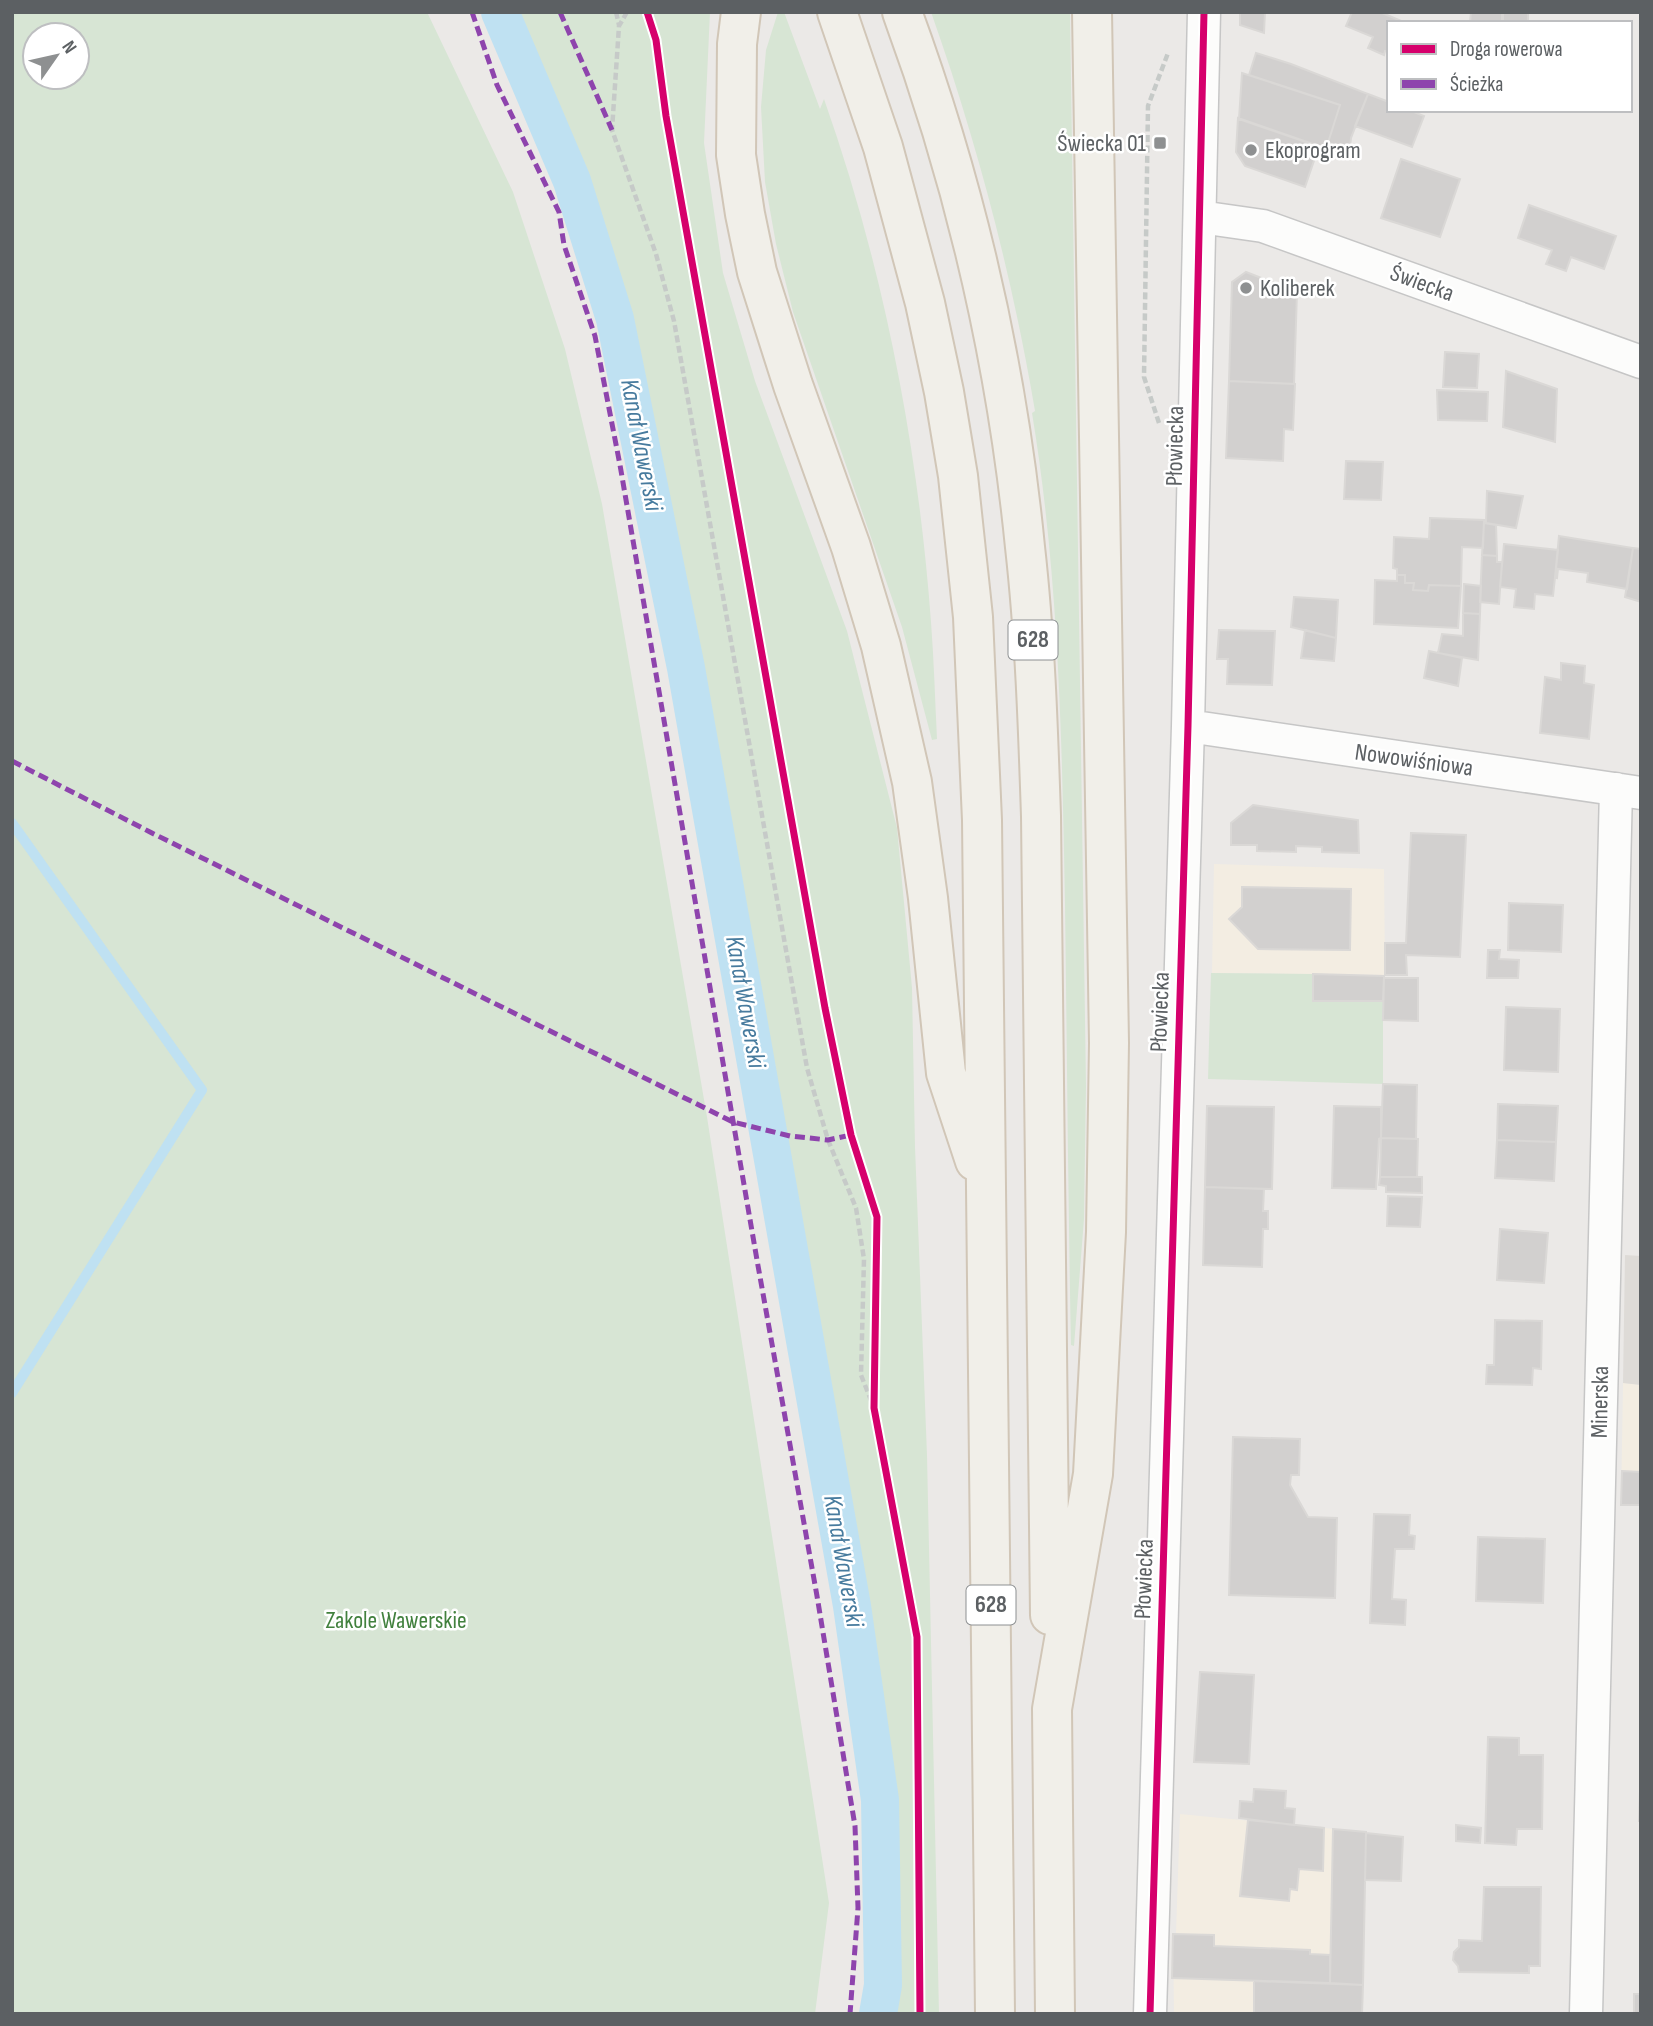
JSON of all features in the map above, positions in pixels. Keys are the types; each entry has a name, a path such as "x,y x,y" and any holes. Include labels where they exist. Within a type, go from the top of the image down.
{"main road":[{"path":"741,12 736,79 736,155 757,272 881,646 912,782 928,898 946,1073 987,1196"},
{"name":"628","path":"902,12 942,134 972,242 1004,394 1025,547 1037,710 1041,816 1052,1709"},
{"name":"Płowiecka","path":"1055,2014 1052,1709 1093,1474 1106,1233 1108,1131 1096,130 1092,12"},
{"name":"628","path":"842,28 887,159 925,303 944,392 964,526 976,664 982,793 995,2014"}],"street":[{"name":"Płowiecka","path":"1150,2014 1188,726 1204,12"},
{"name":"Świecka","path":"1200,217 1263,226 1641,362"},
{"name":"Nowowiśniowa","path":"1188,726 1628,791"},
{"name":"Minerska","path":"1586,2014 1628,791"}],"path":[{"path":"616,12 619,26 612,130 656,254 674,321 807,1068 828,1140 856,1208 864,1259 861,1375 874,1408"},
{"path":"619,26 627,12"},
{"path":"1161,431 1144,377 1148,106 1172,41"},
{"path":"874,1381 874,1408"}],"shaded area":[{"path":"1214,864 1384,869 1385,975 1212,973"},
{"path":"1625,1255 1641,1256 1641,1385 1623,1383"},
{"path":"1623,1383 1641,1385 1641,1505 1621,1505"},
{"path":"1180,1814 1366,1832 1362,2014 1174,2014 1173,1934 1176,1934"}],"green space":[{"name":"Zakole Wawerskie","path":"12,12 427,12 513,192 565,349 602,504 707,1117 829,1903 815,2014 12,2014"},
{"path":"513,12 710,12 704,143 723,273 755,381 847,631 897,828 912,988 915,1147 927,1455 939,2014 886,2014 893,1978 889,1790 872,1660 665,518 607,253"},
{"path":"778,12 784,12 820,109 824,99 864,226 895,357 925,556 937,739 932,740 902,627 793,312 776,244 765,182 761,107 766,50"},
{"path":"931,12 1070,12 1086,1086 1084,1219 1074,1346 1071,1345 1065,904 1058,658 1048,535 1032,413 1035,411 1016,310 992,209"},
{"path":"1211,973 1313,974 1313,1001 1383,1001 1383,1084 1208,1079"}],"building":[{"path":"1240,12 1265,12 1264,33 1240,25"},
{"path":"1352,12 1380,12 1401,21 1387,21 1387,52 1384,55 1368,48 1373,37 1346,26"},
{"path":"1471,12 1502,12 1502,21 1470,21"},
{"path":"1503,12 1528,12 1528,21 1503,21"},
{"path":"1256,53 1368,94 1351,138 1349,156 1326,149 1340,105 1249,75"},
{"path":"1242,73 1340,105 1326,149 1239,119"},
{"path":"1368,94 1387,101 1387,112 1414,112 1424,116 1412,147 1355,126"},
{"path":"1238,118 1319,146 1305,187 1245,166 1236,152"},
{"path":"1401,159 1460,179 1440,237 1381,218"},
{"path":"1529,205 1616,236 1604,269 1571,257 1566,271 1546,264 1552,250 1518,238"},
{"path":"1246,272 1297,292 1294,384 1229,381 1232,282"},
{"path":"1445,352 1479,354 1477,388 1443,387"},
{"path":"1506,371 1557,389 1555,442 1503,427"},
{"path":"1229,381 1295,384 1293,430 1284,429 1283,461 1226,458"},
{"path":"1437,390 1488,392 1487,421 1438,420"},
{"path":"1346,461 1383,462 1381,500 1344,499"},
{"path":"1487,491 1523,496 1516,528 1486,523"},
{"path":"1430,518 1484,520 1483,548 1462,547 1461,586 1429,585 1428,591 1413,590 1414,583 1405,583 1405,575 1397,575 1397,569 1393,568 1394,537 1429,539"},
{"path":"1484,523 1496,525 1497,556 1482,555"},
{"path":"1559,536 1633,548 1627,589 1587,582 1588,573 1558,569 1557,578 1555,577"},
{"path":"1504,544 1558,550 1553,596 1535,594 1534,609 1514,607 1516,589 1500,587"},
{"path":"1633,548 1641,549 1641,602 1625,597"},
{"path":"1482,555 1497,556 1497,562 1502,562 1499,604 1480,602"},
{"path":"1397,575 1405,575 1405,583 1414,583 1413,590 1428,591 1429,585 1461,586 1458,628 1374,624 1375,580 1397,581"},
{"path":"1464,584 1481,586 1480,614 1463,613"},
{"path":"1294,597 1338,600 1336,638 1291,627"},
{"path":"1463,613 1480,614 1478,660 1438,653 1442,634 1463,636"},
{"path":"1219,630 1275,631 1272,685 1227,684 1228,659 1217,659"},
{"path":"1305,630 1336,638 1334,661 1301,658"},
{"path":"1429,651 1462,658 1458,686 1424,678"},
{"path":"1561,663 1585,666 1584,683 1594,685 1589,739 1540,733 1545,677 1561,680"},
{"path":"1253,805 1358,820 1359,853 1322,852 1322,847 1296,846 1296,852 1257,851 1257,845 1231,845 1231,823"},
{"path":"1411,833 1466,835 1460,957 1406,955 1407,975 1385,975 1385,943 1406,943"},
{"path":"1242,887 1351,889 1350,950 1258,949 1229,919 1242,907"},
{"path":"1509,903 1563,905 1561,952 1508,950"},
{"path":"1488,950 1500,950 1499,959 1519,960 1518,978 1487,978"},
{"path":"1313,974 1384,976 1383,1001 1313,1001"},
{"path":"1384,978 1418,978 1418,1021 1383,1020"},
{"path":"1506,1007 1560,1009 1558,1072 1504,1070"},
{"path":"1383,1084 1417,1085 1416,1139 1381,1138"},
{"path":"1498,1104 1558,1106 1556,1142 1497,1140"},
{"path":"1207,1106 1274,1107 1272,1189 1205,1187"},
{"path":"1334,1106 1381,1107 1376,1189 1332,1188"},
{"path":"1381,1138 1418,1139 1417,1177 1380,1177"},
{"path":"1497,1140 1556,1142 1554,1181 1495,1178"},
{"path":"1380,1177 1422,1177 1422,1193 1386,1192 1386,1186 1379,1185"},
{"path":"1205,1187 1264,1189 1263,1211 1268,1211 1268,1229 1263,1229 1262,1267 1203,1265"},
{"path":"1388,1196 1422,1197 1420,1227 1387,1226"},
{"path":"1500,1229 1548,1233 1544,1283 1497,1280"},
{"path":"1495,1320 1542,1321 1541,1369 1533,1368 1532,1385 1486,1384 1487,1365 1494,1365"},
{"path":"1233,1437 1300,1439 1299,1475 1291,1475 1290,1485 1308,1517 1337,1518 1335,1598 1229,1595"},
{"path":"1622,1471 1641,1472 1641,1505 1621,1505"},
{"path":"1374,1514 1410,1515 1409,1535 1415,1536 1414,1549 1395,1549 1392,1599 1406,1600 1405,1625 1370,1623"},
{"path":"1478,1537 1545,1539 1543,1603 1476,1601"},
{"path":"1200,1672 1254,1675 1249,1764 1194,1762"},
{"path":"1488,1737 1519,1738 1519,1755 1543,1755 1542,1829 1517,1829 1516,1845 1485,1843"},
{"path":"1641,1761 1641,1821 1639,1821"},
{"path":"1254,1789 1286,1791 1285,1808 1295,1809 1294,1825 1239,1818 1240,1801 1253,1802"},
{"path":"1248,1820 1324,1828 1323,1871 1299,1869 1297,1890 1290,1889 1289,1901 1240,1896"},
{"path":"1456,1825 1481,1828 1480,1843 1456,1841"},
{"path":"1333,1829 1366,1832 1363,1985 1330,1983"},
{"path":"1366,1833 1403,1837 1401,1881 1365,1880"},
{"path":"1484,1887 1541,1887 1540,1966 1529,1966 1529,1973 1459,1972 1453,1960 1459,1940 1482,1941"},
{"path":"1173,1934 1214,1935 1214,1946 1310,1950 1310,1954 1330,1955 1330,1983 1172,1978"},
{"path":"1254,1981 1363,1985 1362,2014 1254,2014"},
{"path":"1634,1994 1641,1994 1641,2014 1634,2014"}],"waterway":[{"name":"Kanał Wawerski","path":"500,12 572,181 615,319 686,668 852,1606 880,1800 883,1985 878,2014"},
{"path":"12,823 202,1090 12,1393"}],"marked path":[{"path":"472,12 497,85 559,212 564,245 595,336 620,465 855,1826 858,1908 850,2014"},
{"path":"560,12 612,130"},
{"path":"12,761 733,1122 790,1136 828,1140 851,1135"}],"cycle path":[{"path":"647,12 656,40 666,116 825,1008 851,1135 877,1217 874,1408 917,1637 920,2014"},
{"path":"1150,2014 1188,726 1204,12"}],"place":[{"name":"Świecka 01","path":"1160,143"},
{"name":"Ekoprogram","path":"1251,150"},
{"name":"Koliberek","path":"1246,288"}]}
